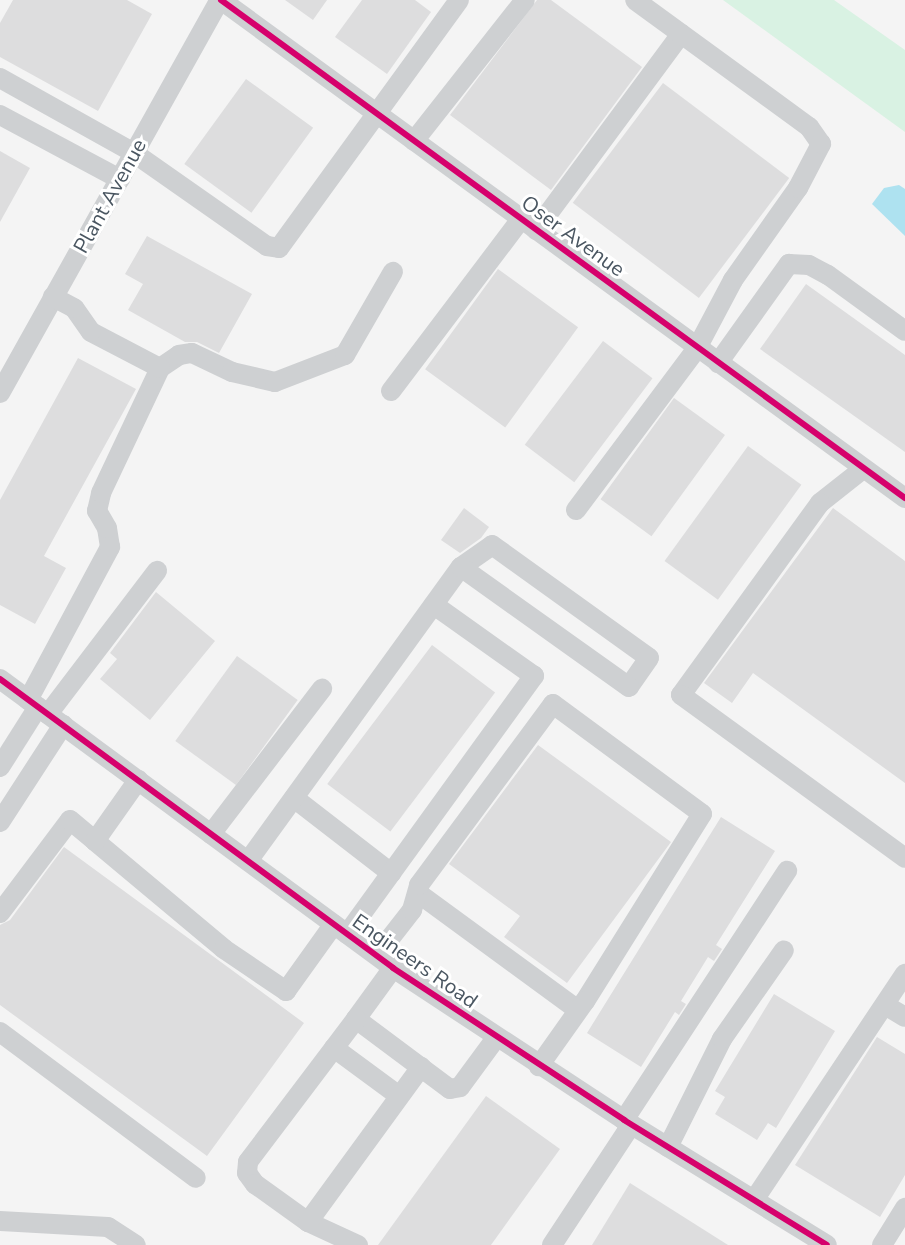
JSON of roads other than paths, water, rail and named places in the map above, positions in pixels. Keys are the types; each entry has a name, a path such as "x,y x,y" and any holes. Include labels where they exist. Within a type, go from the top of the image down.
{"street":[{"name":"Oser Avenue","path":"220,0 905,498"},
{"name":"Plant Avenue","path":"0,393 7,363 53,297 220,0"},
{"path":"0,78 134,153 267,246 279,248 378,115 459,0"},
{"path":"414,141 525,0"},
{"path":"576,510 697,348 733,280 798,188 820,144 809,127 635,0"},
{"path":"391,391 681,34"},
{"path":"0,115 120,178"},
{"path":"718,363 789,264 809,265 828,275 905,331"},
{"path":"0,822 110,547 107,528 97,511 101,493 160,369 179,355 192,353 232,372 275,382 345,355 393,272"},
{"path":"53,297 74,308 91,332 160,369"},
{"path":"863,469 820,503 681,695 905,858"},
{"path":"248,861 461,567 492,544 649,658 629,687 461,567"},
{"path":"0,767 158,571"},
{"path":"0,913 70,820 224,949 286,991 391,873 534,676 434,605"},
{"name":"Engineers Road","path":"0,679 393,968 539,1066 827,1245"},
{"path":"211,834 322,689"},
{"path":"377,955 412,910 419,885 553,704 702,814 578,1010 539,1066"},
{"path":"95,841 138,780"},
{"path":"294,798 391,873"},
{"path":"552,1245 787,871"},
{"path":"418,893 578,1010"},
{"path":"668,1147 722,1039 784,950"},
{"path":"358,1245 308,1222 255,1184 247,1173 248,1162 393,968"},
{"path":"754,1200 905,974"},
{"path":"885,1005 905,1017"},
{"path":"356,1019 455,1090 496,1038"},
{"path":"0,1032 196,1178"},
{"path":"334,1048 399,1096"},
{"path":"308,1222 421,1067"},
{"path":"882,1245 905,1208"},
{"path":"0,1221 108,1227 136,1245"}],"water":[{"path":"899,185 905,189 905,236 872,204 884,188"}]}
